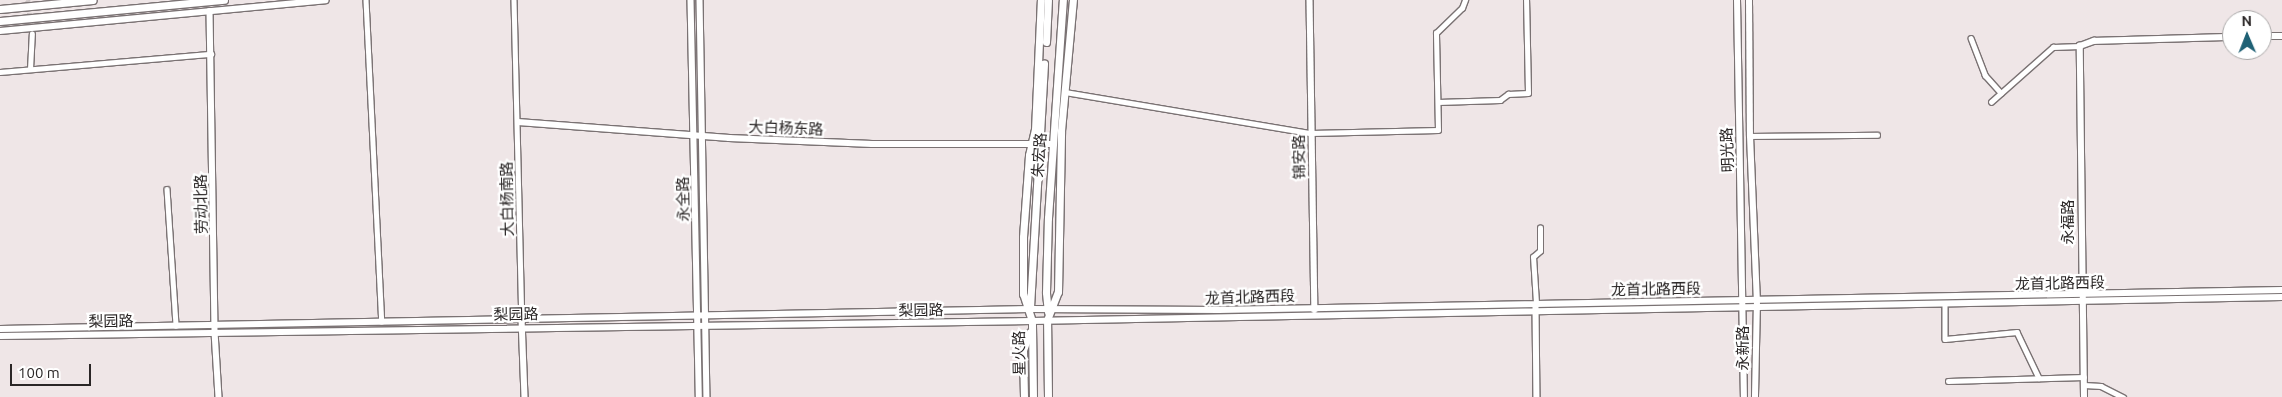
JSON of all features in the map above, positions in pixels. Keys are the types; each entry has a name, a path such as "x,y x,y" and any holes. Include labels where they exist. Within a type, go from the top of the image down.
{"main road":[{"path":"0,9 93,0"},
{"path":"0,21 224,0"},
{"path":"0,31 326,0"},
{"path":"1030,309 1023,294 1023,237 1041,45 1041,0"},
{"name":"朱宏路","path":"1030,309 1048,0"},
{"name":"朱宏路","path":"1048,316 1046,283 1063,0"},
{"path":"1048,316 1058,292 1065,92 1073,0"},
{"name":"明光路","path":"1737,0 1744,304"},
{"name":"明光路","path":"1750,0 1750,136 1756,300"},
{"path":"1055,123 1062,151"},
{"name":"永新路","path":"1756,300 1756,397"},
{"name":"永新路","path":"1744,304 1744,397"},
{"name":"梨园路","path":"0,336 522,322 697,315 1030,309"},
{"name":"星火路","path":"1030,309 1033,397"},
{"name":"星火路","path":"1048,316 1048,397"},
{"name":"梨园路","path":"0,329 176,326 216,329 382,322 1032,324"},
{"path":"1024,397 1023,350 1032,324"},
{"path":"1048,383 1054,397"}],"street":[{"path":"366,0 382,322"},
{"name":"大白杨南路","path":"514,0 525,397"},
{"name":"永全路","path":"691,0 699,397"},
{"name":"永全路","path":"700,0 707,397"},
{"name":"锦安路","path":"1310,0 1315,314"},
{"path":"1065,92 1312,133 1438,130 1436,33 1458,13 1465,0"},
{"path":"1438,102 1500,100 1508,94 1528,94 1526,0"},
{"name":"劳动北路","path":"210,10 219,397"},
{"path":"30,69 32,34"},
{"path":"1991,102 2053,48 2080,46 2094,41 2222,37"},
{"path":"1971,38 1985,75 2001,93"},
{"name":"永福路","path":"2080,46 2084,397"},
{"path":"0,72 211,54"},
{"name":"大白杨东路","path":"518,122 702,136 872,144 1053,144"},
{"path":"1750,136 1877,135"},
{"path":"167,189 176,326"},
{"path":"1536,397 1536,303 1533,257 1540,251 1540,228"},
{"name":"龙首北路西段","path":"1032,324 1048,316 1315,307 1536,303 1744,304 1755,308 1945,304 2282,290"},
{"name":"龙首北路西段","path":"1030,309 1048,316 1315,314 1744,304 1756,300 2282,297"},
{"path":"1945,304 1945,339 2017,332 2039,378"},
{"path":"1948,381 2084,377"},
{"path":"2084,385 2101,386 2124,397"}],"tunnel":[{"path":"28,0 32,34"}]}
